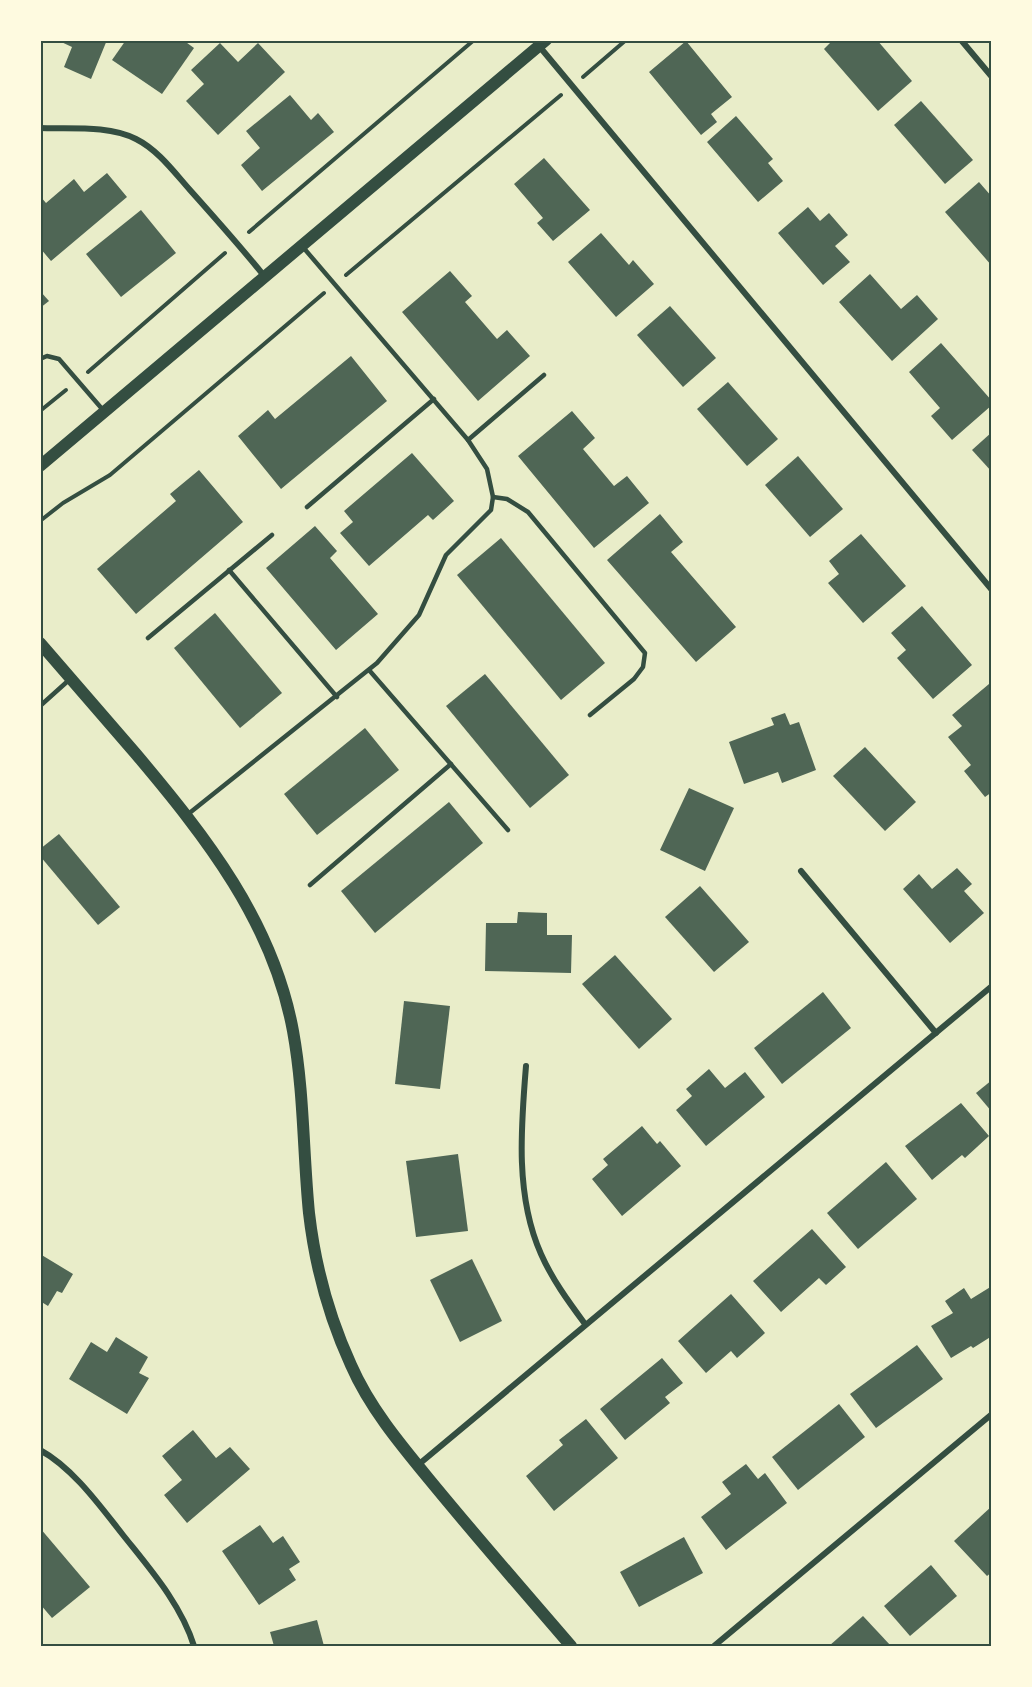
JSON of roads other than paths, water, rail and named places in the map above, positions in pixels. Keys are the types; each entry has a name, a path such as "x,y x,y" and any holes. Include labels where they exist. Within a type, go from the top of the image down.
{"main road":[{"path":"40,466 542,43"},
{"path":"40,643 187,815 220,859 246,901 263,935 276,968 293,1030 302,1107 309,1215 316,1258 325,1294 351,1367 367,1396 418,1465 571,1647"}],"street":[{"path":"961,40 992,78"},
{"path":"542,43 572,85 992,590"},
{"path":"40,128 101,130 120,133 148,146 185,184 265,278"},
{"path":"801,871 936,1033"},
{"path":"418,1465 992,986"},
{"path":"526,1066 522,1115 524,1186 529,1214 534,1235 549,1272 585,1324"},
{"path":"714,1647 992,1414"},
{"path":"40,1450 76,1479 102,1507 159,1580 185,1623 194,1647"}],"lane":[{"path":"187,815 378,663 419,615 446,555 491,510 493,497 487,469 468,440 302,246"},
{"path":"40,359 48,356 59,359 105,412"},
{"path":"468,440 544,375"},
{"path":"307,507 434,399"},
{"path":"493,497 507,499 528,512 645,653 643,667 634,679 590,715"},
{"path":"148,638 272,535"},
{"path":"229,570 337,697"},
{"path":"369,670 508,830"},
{"path":"40,706 71,678"},
{"path":"310,885 451,764"}]}
